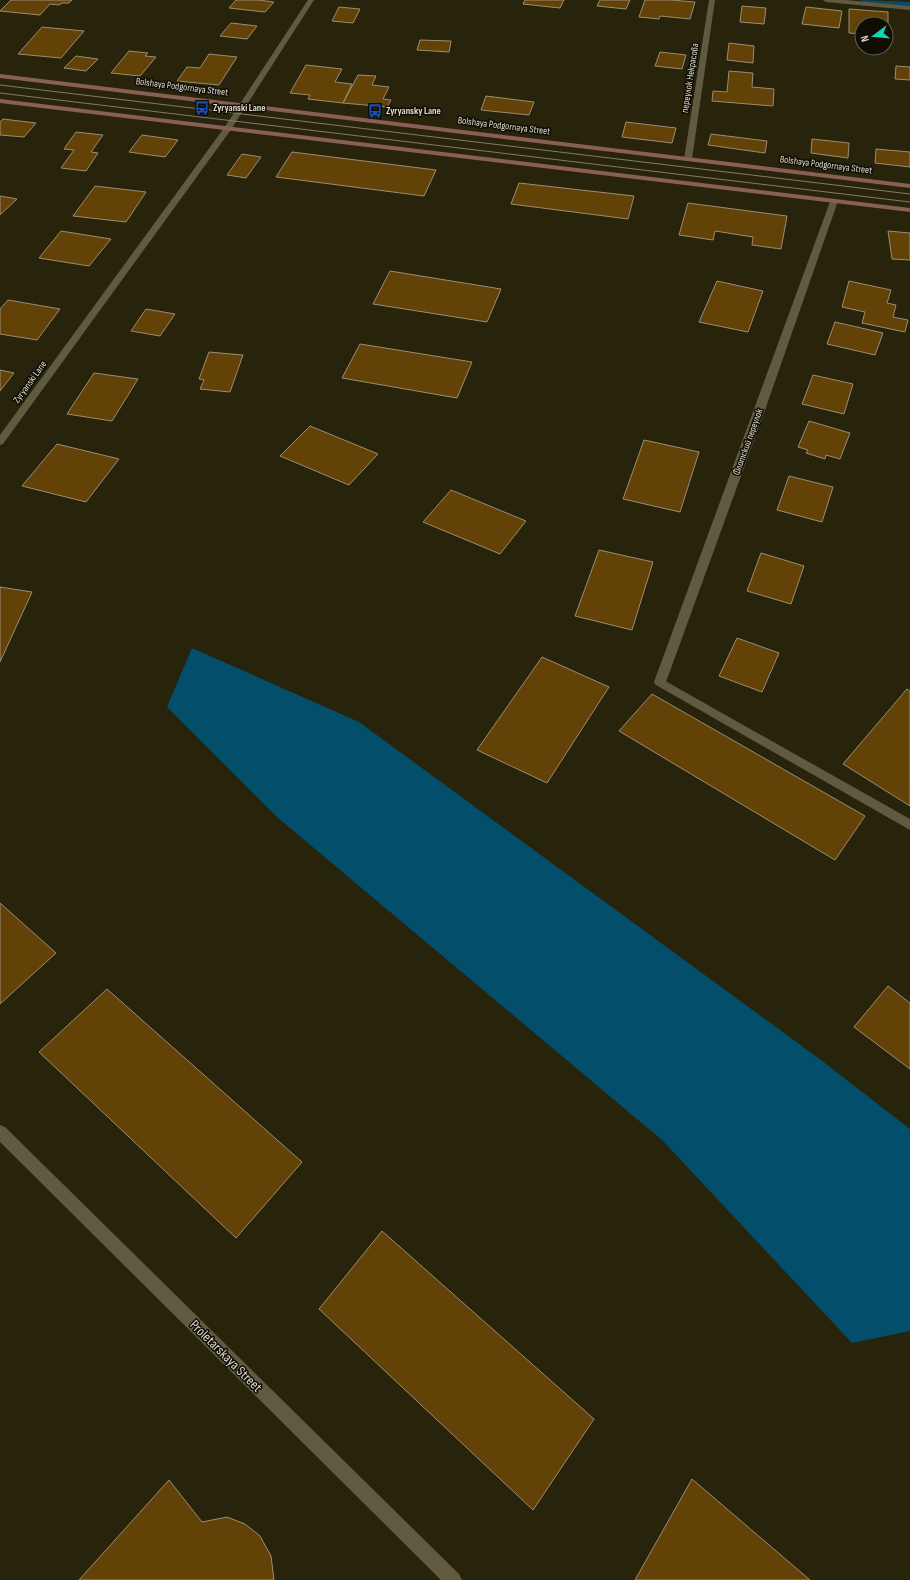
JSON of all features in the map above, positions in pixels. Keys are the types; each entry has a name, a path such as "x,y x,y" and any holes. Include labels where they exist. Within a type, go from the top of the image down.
{"main road":[{"name":"Bolshaya Podgornaya Street","path":"0,76 910,186"},
{"path":"0,101 910,210"}],"street":[{"name":"Zyryanski Lane","path":"2,437 228,129 311,0"},
{"name":"переулок Некрасова","path":"688,159 712,0"},
{"path":"826,0 910,8"},
{"name":"Флотский переулок","path":"834,201 760,410 660,682 910,825"},
{"name":"Proletarskaya Street","path":"0,1132 444,1577"}],"water":[{"path":"192,648 359,722 821,1060 910,1129 910,1331 852,1343 662,1140 278,818 167,707"}],"building":[{"path":"11,0 72,0 69,3 62,3 59,5 50,4 40,15 0,11"},
{"path":"236,0 274,2 265,12 229,8"},
{"path":"525,0 564,0 560,8 523,4"},
{"path":"600,0 630,0 626,9 597,6"},
{"path":"645,0 695,2 690,19 660,16 659,19 639,17"},
{"path":"742,6 766,8 764,24 740,22"},
{"path":"339,7 360,9 353,23 332,21"},
{"path":"806,7 842,11 839,28 802,24"},
{"path":"849,9 888,12 888,16 854,16 854,33 849,33"},
{"path":"231,23 257,26 247,39 220,36"},
{"path":"42,27 84,31 61,58 18,54"},
{"path":"420,40 451,41 449,52 417,50"},
{"path":"729,43 754,46 753,63 727,60"},
{"path":"129,51 148,53 145,56 156,57 140,76 111,73"},
{"path":"660,52 686,55 682,69 655,66"},
{"path":"209,54 237,57 219,85 177,81 187,67 200,68"},
{"path":"76,56 98,59 86,71 64,68"},
{"path":"306,65 342,69 335,82 352,84 343,103 308,99 310,95 290,93"},
{"path":"896,66 910,67 910,80 895,79"},
{"path":"729,71 753,73 752,87 774,89 773,106 712,101 713,91 727,92"},
{"path":"358,75 376,76 372,85 389,87 383,99 391,100 387,107 343,103"},
{"path":"486,96 534,102 529,115 481,110"},
{"path":"3,119 36,123 24,137 0,135 0,122"},
{"path":"626,122 676,128 672,143 622,137"},
{"path":"76,132 103,135 91,152 98,153 86,171 61,168 74,150 64,149"},
{"path":"711,134 767,141 765,153 708,145"},
{"path":"142,135 178,140 165,157 129,152"},
{"path":"812,139 849,143 848,158 811,153"},
{"path":"876,149 910,152 910,167 875,163"},
{"path":"292,152 436,170 424,196 276,177"},
{"path":"242,154 261,157 246,178 227,175"},
{"path":"519,183 634,196 628,219 511,204"},
{"path":"95,186 146,192 126,222 73,216"},
{"path":"0,196 17,199 0,215"},
{"path":"688,203 787,216 781,249 752,245 753,237 715,231 713,240 679,235"},
{"path":"61,231 111,239 89,266 39,258"},
{"path":"888,231 910,233 910,260 892,259"},
{"path":"390,271 501,289 487,322 373,304"},
{"path":"717,281 763,291 748,332 699,322"},
{"path":"849,281 891,290 887,303 896,305 893,317 908,320 905,332 862,323 865,312 842,307"},
{"path":"8,300 60,309 37,340 0,334 0,309"},
{"path":"146,309 175,314 160,336 131,331"},
{"path":"835,322 883,333 875,355 827,344"},
{"path":"360,344 472,362 457,398 342,378"},
{"path":"209,352 243,355 230,392 200,389 204,380 199,379"},
{"path":"0,370 14,373 0,391"},
{"path":"94,373 138,379 112,421 67,414"},
{"path":"813,375 853,384 844,414 802,404"},
{"path":"809,421 850,433 840,459 826,455 825,459 806,453 808,450 798,447"},
{"path":"310,426 378,454 349,485 280,456"},
{"path":"644,440 699,452 680,512 623,499"},
{"path":"57,444 119,459 86,502 22,486"},
{"path":"789,476 833,487 822,522 777,510"},
{"path":"451,490 526,521 500,554 423,522"},
{"path":"599,550 653,562 632,630 575,616"},
{"path":"761,553 804,566 791,604 747,591"},
{"path":"0,587 32,592 0,662"},
{"path":"737,638 779,653 762,692 719,676"},
{"path":"542,657 609,687 547,783 477,750"},
{"path":"907,689 910,691 910,806 843,764"},
{"path":"652,694 865,816 835,860 619,731"},
{"path":"0,903 56,953 0,1004"},
{"path":"888,986 910,1003 910,1069 854,1027"},
{"path":"107,989 302,1162 236,1238 39,1052"},
{"path":"382,1231 594,1419 533,1510 319,1309"},
{"path":"692,1479 810,1580 635,1580"},
{"path":"169,1480 202,1522 227,1517 245,1524 260,1536 271,1556 274,1580 79,1580"}],"waterway":[{"path":"864,0 910,4"}],"tram line":[{"path":"0,85 910,194"},
{"path":"0,93 910,202"}],"place":[{"name":"Zyryanski Lane","path":"202,108"},
{"name":"Zyryansky Lane","path":"375,111"}]}
